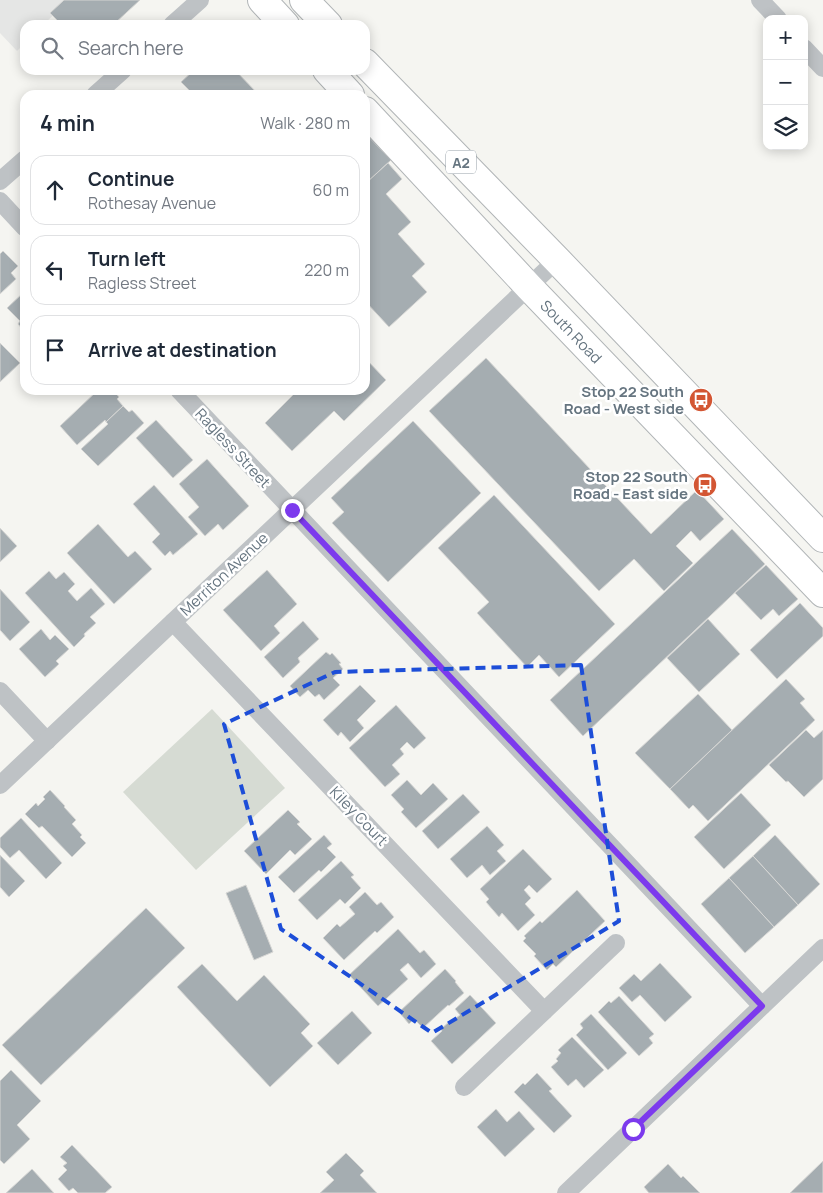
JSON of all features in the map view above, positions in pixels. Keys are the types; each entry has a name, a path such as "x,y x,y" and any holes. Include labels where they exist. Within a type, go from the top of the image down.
{"highway":[{"path":"262,0 280,20"},
{"path":"304,0 323,20"},
{"name":"A2","path":"370,68 823,538"},
{"path":"332,75 345,90"},
{"name":"South Road","path":"370,116 528,287 823,593"}],"street":[{"path":"178,20 200,0"},
{"path":"760,0 774,15"},
{"path":"808,52 823,68"},
{"path":"101,90 117,75"},
{"path":"0,181 20,163"},
{"path":"0,201 20,223"},
{"name":"Merriton Avenue","path":"0,785 557,260"},
{"name":"Ragless Street","path":"184,395 762,1006"},
{"name":"Kiley Court","path":"173,622 544,1011"},
{"path":"0,691 47,741"},
{"path":"464,1087 616,943"},
{"path":"566,1193 823,948"}],"highlighted area":[{"path":"581,665 619,921 432,1033 281,929 224,724 335,672"}],"shaded area":[{"path":"0,0 69,0 48,20 20,20 20,48 17,51 0,33"},
{"path":"212,709 285,788 196,870 123,792"}],"building":[{"path":"64,0 140,0 118,20 57,20 50,13"},
{"path":"189,75 240,75 254,90 189,90 181,82"},
{"path":"370,138 391,160 370,179"},
{"path":"388,163 402,179 386,194 411,222 398,234 425,264 412,276 427,292 389,327 370,306 370,179"},
{"path":"3,251 18,266 11,273 16,279 0,294 0,254"},
{"path":"20,296 20,321 7,308"},
{"path":"0,343 20,363 0,382"},
{"path":"486,358 651,534 697,490 724,519 700,541 691,531 676,546 693,563 664,591 634,559 599,591 429,411"},
{"path":"370,363 386,380 344,421 334,411 292,451 265,423 293,395 370,395"},
{"path":"93,395 117,395 119,397 117,399 123,406 77,445 60,426"},
{"path":"123,406 129,412 132,410 144,423 98,466 81,449 108,424 106,422"},
{"path":"156,420 193,460 173,478 136,438"},
{"path":"413,421 481,493 388,582 332,523 344,512 331,498"},
{"path":"207,459 249,506 223,530 218,524 205,536 188,517 199,507 179,484"},
{"path":"154,485 198,534 173,555 170,551 165,556 152,542 160,534 133,504"},
{"path":"494,495 615,624 559,677 539,655 527,667 477,613 489,602 438,548"},
{"path":"98,524 128,557 135,551 152,569 114,604 67,553"},
{"path":"0,528 17,546 0,562"},
{"path":"732,529 765,564 583,736 550,700"},
{"path":"766,565 798,599 779,616 773,609 761,620 735,593"},
{"path":"267,570 297,604 274,626 280,633 261,651 223,610"},
{"path":"49,571 56,579 64,572 75,584 68,591 77,601 91,588 105,604 90,617 96,623 74,647 25,593"},
{"path":"0,589 30,622 10,641 0,630"},
{"path":"800,603 823,628 823,636 777,679 750,650"},
{"path":"708,619 740,654 699,692 667,658"},
{"path":"303,621 319,639 298,658 300,662 283,678 264,657"},
{"path":"41,629 50,640 55,635 69,649 56,661 59,664 45,677 19,649"},
{"path":"326,652 330,655 332,653 341,663 339,664 343,669 333,678 340,685 324,700 319,694 315,697 308,690 300,697 290,686"},
{"path":"786,679 805,699 800,703 815,720 708,821 693,805 689,809 670,789"},
{"path":"360,685 376,701 357,720 364,728 350,742 341,732 338,736 323,720"},
{"path":"698,694 732,730 670,789 635,753"},
{"path":"396,705 426,738 414,749 407,742 400,749 404,754 392,765 400,774 385,787 349,748"},
{"path":"806,730 814,738 823,730 823,779 804,797 769,765"},
{"path":"407,780 421,795 433,783 448,799 416,828 401,812 404,809 391,795"},
{"path":"50,790 76,820 72,824 82,835 80,837 86,843 72,857 42,826 39,828 25,814 36,803 38,806"},
{"path":"741,793 771,825 724,869 694,837"},
{"path":"463,794 480,812 438,849 422,831"},
{"path":"288,810 300,822 297,824 312,839 295,855 290,850 266,874 244,851"},
{"path":"21,818 62,863 46,879 19,850 10,858 0,847 0,838"},
{"path":"487,826 504,845 497,851 506,861 490,875 482,865 467,878 450,859"},
{"path":"324,835 332,844 327,848 336,857 321,872 319,870 294,893 278,877"},
{"path":"775,835 820,884 798,905 753,856"},
{"path":"523,849 552,879 537,893 529,885 524,890 531,898 525,904 535,915 518,931 502,913 499,917 486,902 489,899 480,889"},
{"path":"0,855 25,881 9,897 0,887"},
{"path":"753,856 798,905 774,927 729,878"},
{"path":"341,861 354,875 351,877 361,888 345,904 340,899 317,920 298,900"},
{"path":"729,878 774,927 745,953 701,904"},
{"path":"246,885 273,952 254,960 226,893"},
{"path":"577,890 605,921 556,967 553,964 547,970 534,956 536,954 523,941 526,938 524,936 540,921 542,923"},
{"path":"365,892 377,905 381,902 394,917 377,933 375,931 344,960 323,938 337,924 340,927 355,914 349,907"},
{"path":"146,908 185,948 41,1085 2,1045"},
{"path":"398,929 420,953 424,950 436,964 421,978 408,963 400,970 408,979 378,1006 349,975"},
{"path":"660,963 692,997 665,1022 640,995 632,1002 619,988 634,974 641,981"},
{"path":"202,964 237,1001 264,975 310,1024 301,1033 313,1046 270,1087 177,987"},
{"path":"445,969 464,993 423,1028 414,1019 409,1024 399,1012"},
{"path":"470,995 496,1023 452,1064 431,1041 451,1020 460,1015 455,1009"},
{"path":"619,996 654,1034 649,1038 653,1043 639,1056 598,1012 609,1001 611,1003"},
{"path":"352,1011 372,1033 338,1065 317,1043"},
{"path":"591,1014 627,1053 608,1070 576,1035 583,1028 580,1024"},
{"path":"572,1037 604,1070 584,1088 576,1079 568,1086 551,1067 558,1061 556,1059 561,1053 558,1050"},
{"path":"11,1070 41,1101 17,1125 30,1139 4,1164 0,1160 0,1081"},
{"path":"537,1073 552,1089 549,1091 572,1116 554,1133 514,1092 523,1083 525,1085"},
{"path":"496,1109 507,1122 519,1111 535,1129 505,1157 477,1127"},
{"path":"72,1145 112,1187 105,1193 78,1193 73,1188 69,1191 58,1179 67,1170 63,1166 67,1163 60,1157"},
{"path":"346,1153 364,1171 360,1175 377,1193 320,1193 334,1180 326,1172"},
{"path":"823,1161 823,1193 790,1193"},
{"path":"668,1164 681,1178 683,1176 700,1193 649,1193 644,1187"},
{"path":"32,1169 54,1193 6,1193"}],"place":[{"name":"Stop 22 South Road - West side","path":"701,400"},
{"name":"Stop 22 South Road - East side","path":"705,485"}],"route":[{"path":"292,510 762,1006 633,1129"}]}
